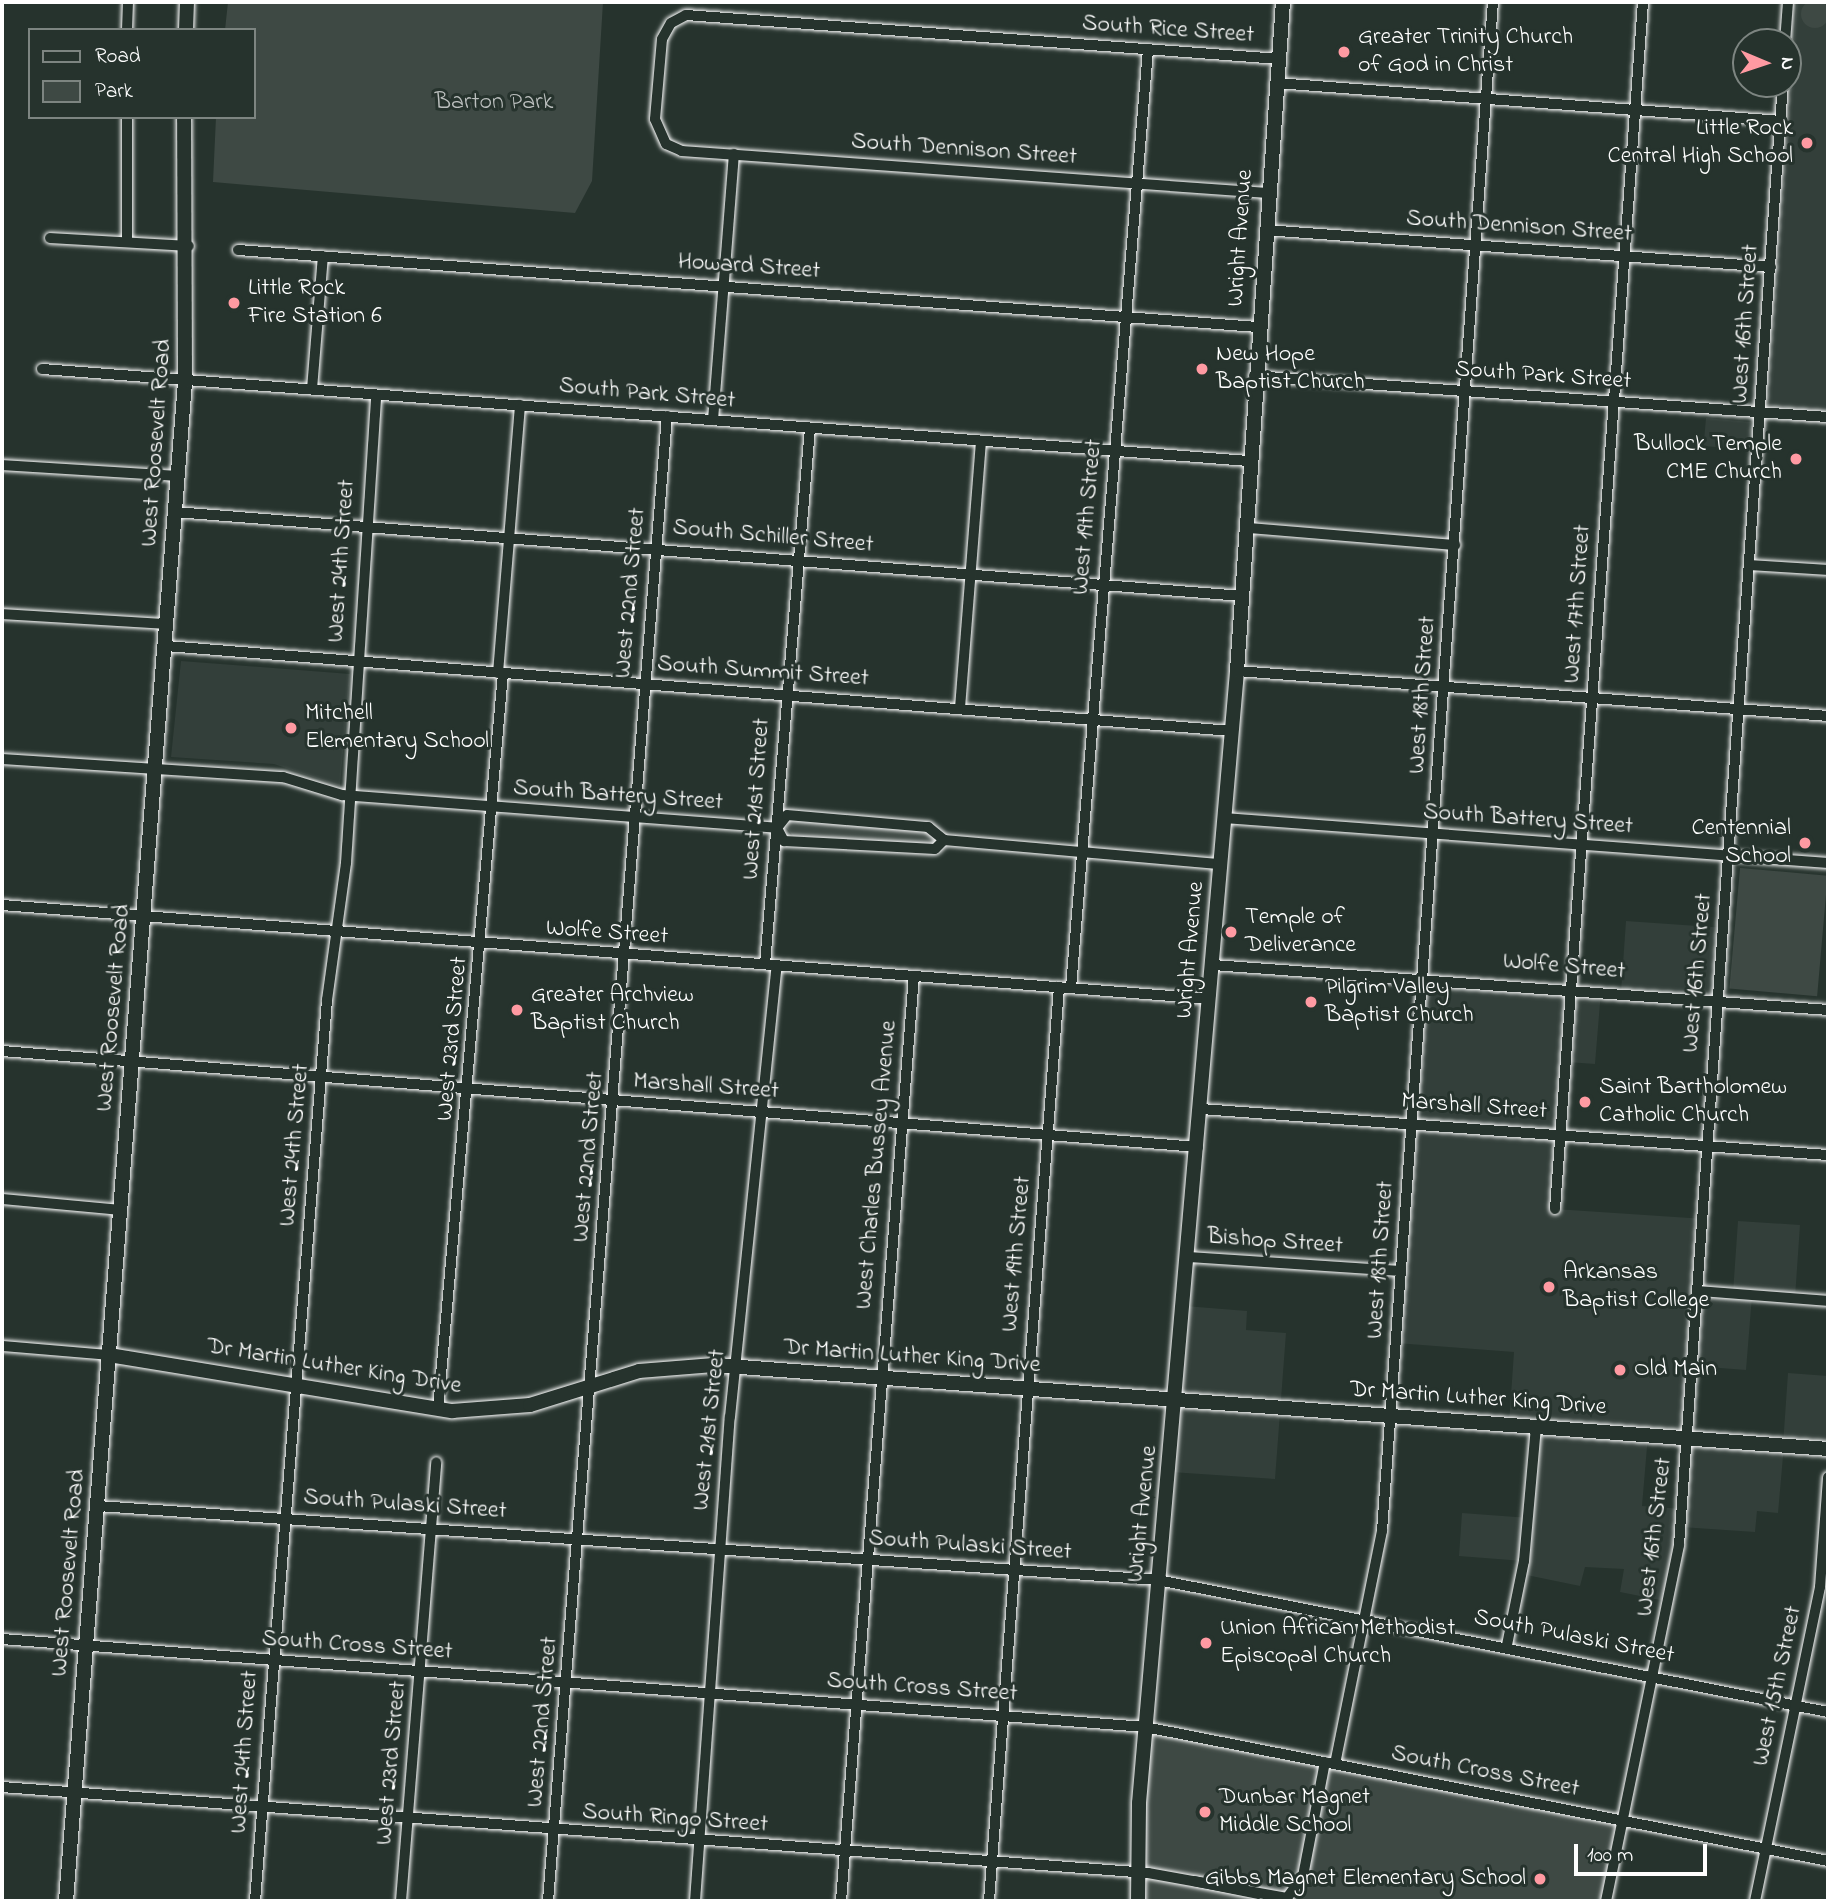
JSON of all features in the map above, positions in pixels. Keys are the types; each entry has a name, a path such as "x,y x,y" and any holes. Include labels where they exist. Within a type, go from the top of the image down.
{"main road":[{"name":"Wright Avenue","path":"1138,1901 1136,1872 1145,1727 1190,1257 1237,671 1248,528 1248,461 1257,327 1283,2"},
{"path":"186,28 187,4"},
{"name":"West Roosevelt Road","path":"66,1901 157,769 185,381 189,246 184,119"},
{"name":"Dr Martin Luther King Drive","path":"109,1355 438,1409 512,1408 663,1368 737,1367 1177,1397 1828,1449"}],"street":[{"path":"127,28 128,2"},
{"name":"West 18th Street","path":"1258,1894 1287,1898 1298,1889 1365,1618 1382,1531 1435,834 1493,2"},
{"name":"West 17th Street","path":"1555,1209 1643,2"},
{"path":"1787,28 1788,2"},
{"name":"South Rice Street","path":"662,138 655,119 662,39 678,19 695,15 1279,59"},
{"name":"West 19th Street","path":"989,1901 1001,1715 1048,1137 1082,852 1148,50"},
{"path":"1276,83 1781,121"},
{"name":"West 16th Street","path":"1606,1901 1676,1568 1699,1292 1706,1147 1782,98"},
{"path":"127,119 127,241"},
{"name":"South Dennison Street","path":"662,138 682,150 1268,193"},
{"path":"713,420 734,154"},
{"name":"South Dennison Street","path":"1265,230 1771,267"},
{"path":"50,238 189,246"},
{"name":"Howard Street","path":"238,250 1257,327"},
{"path":"312,389 323,256"},
{"name":"South Park Street","path":"42,369 1248,461"},
{"name":"South Park Street","path":"1254,376 1828,417"},
{"name":"West 24th Street","path":"255,1901 321,1078 351,796 357,661 376,395"},
{"name":"West 23rd Street","path":"438,1409 482,945 520,405"},
{"name":"West 22nd Street","path":"548,1901 588,1388 617,1101 634,818 667,416"},
{"name":"West 21st Street","path":"695,1901 719,1548 763,1113 777,828 810,428"},
{"path":"960,708 981,441"},
{"path":"2,465 178,476"},
{"name":"South Schiller Street","path":"175,512 1242,596"},
{"path":"1248,528 1455,545"},
{"path":"1750,565 1828,570"},
{"path":"2,614 167,624"},
{"name":"South Summit Street","path":"166,646 1231,731"},
{"path":"1237,671 1828,716"},
{"name":"South Battery Street","path":"2,759 283,777 351,796 491,808 777,828 787,815 928,827 944,840 1221,864"},
{"name":"South Battery Street","path":"1224,818 1828,863"},
{"path":"777,828 784,841 926,849 944,840"},
{"name":"Wolfe Street","path":"2,905 482,945 771,964 1210,999"},
{"name":"Wolfe Street","path":"1213,965 1424,977 1828,1010"},
{"name":"West Charles Bussey Avenue","path":"841,1901 914,976"},
{"name":"Marshall Street","path":"2,1051 133,1064 1198,1147"},
{"name":"Marshall Street","path":"1201,1109 1828,1155"},
{"path":"2,1199 121,1210"},
{"name":"Bishop Street","path":"1190,1257 1400,1271"},
{"path":"1699,1292 1828,1301"},
{"name":"Dr Martin Luther King Drive","path":"2,1346 109,1355"},
{"path":"1507,1645 1524,1561 1536,1426"},
{"name":"West 23rd Street","path":"401,1901 422,1671 436,1462"},
{"name":"West 15th Street","path":"1755,1901 1820,1587 1828,1477"},
{"name":"South Pulaski Street","path":"97,1506 286,1517 1158,1580 1655,1674 1828,1712"},
{"name":"South Cross Street","path":"2,1639 1145,1727 1828,1861"},
{"name":"South Ringo Street","path":"2,1787 991,1865 1136,1872 1258,1894"}],"shaded area":[{"name":"Little Rock Central High School","path":"1797,2 1828,2 1828,412 1768,405 1790,98 1802,98 1802,28 1795,28"},
{"path":"1706,418 1751,422 1748,450 1704,446"},
{"path":"181,661 350,674 340,786 274,764 171,757"},
{"path":"1626,921 1723,928 1718,1000 1621,993"},
{"name":"Arkansas Baptist College","path":"1425,977 1601,991 1595,1064 1567,1062 1555,1209 1705,1219 1699,1291 1733,1293 1738,1221 1800,1225 1795,1298 1752,1296 1746,1370 1694,1366 1688,1437 1783,1445 1788,1373 1828,1376 1828,1449 1784,1445 1778,1513 1757,1511 1755,1532 1681,1527 1670,1602 1620,1592 1624,1569 1585,1567 1580,1586 1521,1574 1523,1561 1459,1556 1462,1513 1528,1518 1536,1427 1509,1424 1514,1352 1396,1343","holes":["1648,1435 1688,1438 1682,1509 1642,1506"]},
{"path":"1185,1306 1247,1311 1246,1330 1286,1333 1275,1479 1171,1472"}],"green space":[{"path":"1815,0 1825,4 1829,14 1825,24 1815,28 1805,24 1801,14 1805,4"},
{"name":"Barton Park","path":"228,2 603,2 592,181 575,213 213,182 216,119 256,119 256,28 225,28"},
{"path":"791,820 931,831 937,841 929,846 793,836 786,827"},
{"path":"1740,868 1828,876 1817,996 1729,989"},
{"path":"1145,1727 1622,1819 1606,1901 1139,1901"}],"place":[{"name":"Greater Trinity Church of God in Christ","path":"1344,52"},
{"name":"Little Rock Central High School","path":"1807,143"},
{"name":"Little Rock Fire Station 6","path":"234,303"},
{"name":"New Hope Baptist Church","path":"1202,369"},
{"name":"Bullock Temple CME Church","path":"1796,459"},
{"name":"Mitchell Elementary School","path":"291,728"},
{"name":"Centennial School","path":"1805,843"},
{"name":"Temple of Deliverance","path":"1231,932"},
{"name":"Pilgrim Valley Baptist Church","path":"1311,1002"},
{"name":"Greater Archview Baptist Church","path":"517,1010"},
{"name":"Saint Bartholomew Catholic Church","path":"1585,1102"},
{"name":"Arkansas Baptist College","path":"1549,1287"},
{"name":"Old Main","path":"1620,1370"},
{"name":"Union African Methodist Episcopal Church","path":"1206,1643"},
{"name":"Dunbar Magnet Middle School","path":"1205,1812"},
{"name":"Gibbs Magnet Elementary School","path":"1540,1879"}]}
